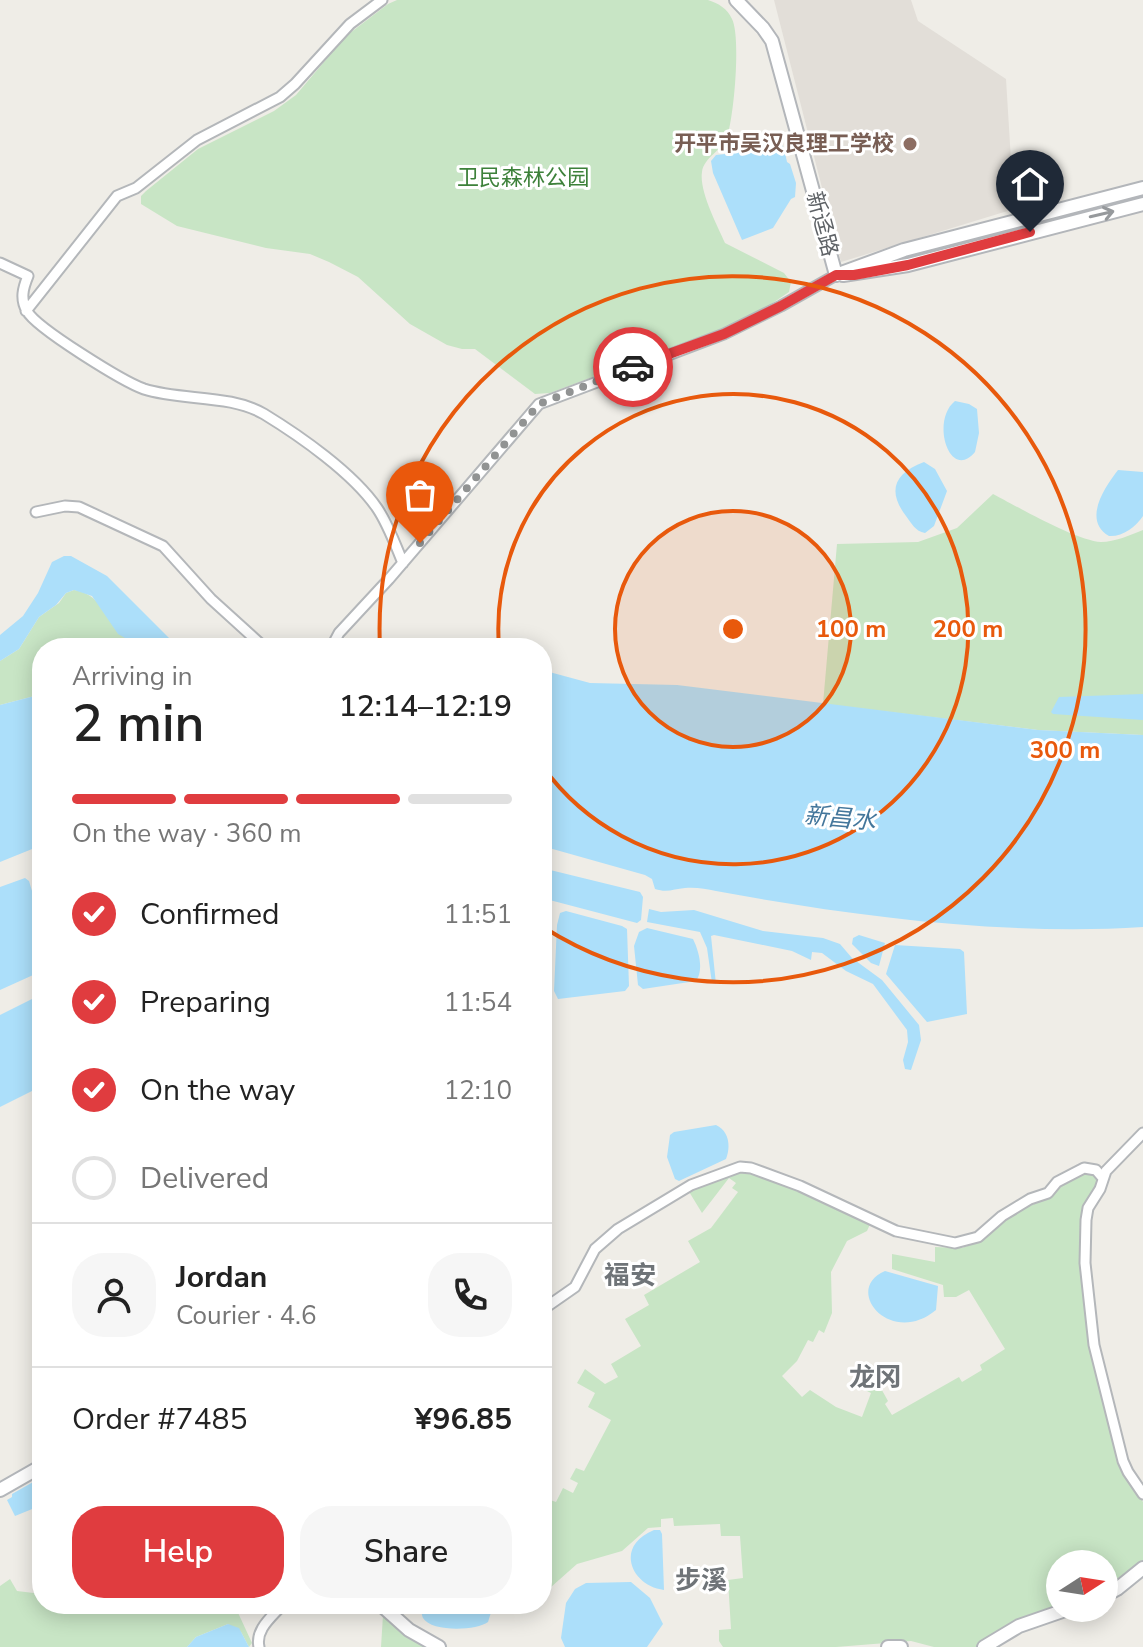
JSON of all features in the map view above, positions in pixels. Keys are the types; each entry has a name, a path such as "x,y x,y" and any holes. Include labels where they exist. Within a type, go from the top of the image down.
{"main road":[{"name":"新迳路","path":"736,0 772,41 836,275"},
{"path":"836,275 904,250 1143,188"},
{"path":"836,275 854,275 908,265 1143,204"},
{"path":"0,1490 32,1472"},
{"path":"1118,1588 1143,1568"},
{"path":"391,1614 409,1630 439,1647"},
{"path":"984,1647 1019,1626 1046,1617"},
{"path":"888,1647 901,1647"}],"street":[{"path":"26,311 117,196 136,188 197,140 280,97 341,32 382,0"},
{"path":"0,263 28,276 23,293 26,311 73,349 144,389 240,406 262,413 330,462 367,495 386,523 403,563"},
{"path":"336,638 539,404 724,334 836,275"},
{"path":"36,512 65,506 79,507 163,546 211,599 254,638"},
{"path":"1143,1133 1102,1177 1100,1189 1087,1213 1085,1263 1091,1323 1123,1461 1143,1494"},
{"path":"552,1303 575,1287 595,1249 618,1229 691,1185 740,1167 800,1186 896,1231 927,1240 955,1243 978,1237 1002,1216 1030,1199 1048,1193 1057,1182 1084,1168 1096,1170 1102,1177"},
{"path":"259,1647 260,1631 274,1614"}],"shaded area":[{"name":"开平市吴汉良理工学校","path":"774,0 911,0 918,21 1006,79 1014,209 841,262"}],"green space":[{"name":"卫民森林公园","path":"397,0 708,0 722,7 730,15 735,28 734,95 727,137 703,167 703,189 725,243 784,273 791,282 789,292 761,311 723,328 550,393 535,394 475,349 447,345 410,324 358,277 329,262 310,254 266,248 177,226 141,204 141,196 146,191 198,149 274,111 296,95 346,36"},
{"path":"993,494 1090,540 1112,541 1143,530 1143,735 1038,730 823,704 837,544 918,542 957,528"},
{"path":"74,590 93,598 115,628 128,638 32,638 32,697 0,705 0,661 19,649 39,617 59,603 66,593"},
{"path":"743,1170 800,1189 871,1222 867,1231 847,1241 831,1272 832,1313 824,1333 819,1330 813,1342 808,1340 797,1361 782,1376 802,1397 810,1390 836,1407 862,1417 871,1393 865,1390 869,1381 878,1383 892,1415 959,1377 962,1382 982,1370 980,1365 1005,1349 969,1290 956,1297 944,1297 943,1285 892,1269 892,1254 935,1262 935,1247 962,1248 980,1241 1006,1216 1051,1197 1067,1181 1086,1172 1095,1176 1098,1183 1086,1207 1085,1300 1124,1472 1143,1502 1143,1563 1118,1582 1118,1550 1046,1550 1046,1610 1005,1626 978,1647 934,1647 911,1641 836,1647 723,1647 719,1641 719,1630 731,1629 728,1580 743,1578 740,1536 721,1536 720,1524 674,1526 673,1518 661,1519 661,1527 648,1528 622,1551 577,1564 552,1586 552,1501 556,1502 563,1488 573,1493 578,1483 570,1479 576,1468 584,1471 611,1420 588,1407 595,1393 577,1383 585,1369 605,1384 618,1377 611,1364 641,1346 625,1319 649,1305 644,1295 700,1262 688,1241 711,1228 738,1192 732,1188 736,1183 729,1178 702,1213 688,1190"},
{"path":"10,1579 17,1591 32,1593 32,1614 239,1614 252,1643 249,1647 241,1632 228,1624 196,1637 187,1647 0,1647 0,1586"},
{"path":"383,1615 431,1647 381,1647"}],"water":[{"path":"778,140 784,148 796,183 795,197 773,228 742,240 713,173 711,161 734,146"},
{"path":"955,401 977,409 979,433 975,452 966,459 958,460 946,445 944,434 948,410"},
{"path":"924,462 935,469 947,491 934,526 925,533 916,529 906,516 895,491 900,477"},
{"path":"1118,470 1143,472 1143,516 1128,530 1109,536 1097,521 1098,503"},
{"path":"71,556 107,576 169,638 125,638 118,634 92,596 74,590 66,593 39,617 19,649 0,661 0,635 23,616 52,562"},
{"name":"新昌水","path":"552,673 590,683 677,685 1038,730 1143,735 1143,927 1037,929 929,922 701,888 659,890 645,875 552,849"},
{"path":"1143,694 1143,720 1051,712 1059,697"},
{"path":"32,697 32,849 0,862 0,705"},
{"path":"552,870 640,892 643,897 641,920 637,923 552,901"},
{"path":"25,878 29,881 32,891 32,976 0,990 0,887"},
{"path":"649,909 661,912 694,910 763,931 823,938 840,944 852,958 882,980 919,1025 921,1040 911,1070 905,1069 903,1060 908,1042 907,1030 873,984 846,971 822,953 812,952 811,960 792,951 714,935 711,936 716,984 712,983 707,948 700,932 647,922"},
{"path":"566,911 627,929 629,986 625,991 558,999 554,991 557,925 560,913"},
{"path":"647,928 693,939 700,960 696,981 643,989 638,985 634,946 639,932"},
{"path":"859,935 885,943 879,966 871,963 852,944 853,938"},
{"path":"895,945 960,949 964,952 967,1014 927,1022 886,974"},
{"path":"32,999 32,1091 0,1107 0,1015"},
{"path":"716,1125 728,1139 726,1159 679,1181 675,1179 667,1157 670,1135"},
{"path":"885,1271 938,1286 936,1310 919,1320 903,1322 888,1319 877,1312 868,1290 873,1279"},
{"path":"32,1483 32,1509 15,1516 7,1500"},
{"path":"654,1530 660,1530 662,1534 664,1590 643,1581 632,1564 634,1546"},
{"path":"631,1582 650,1598 663,1624 647,1647 565,1647 561,1638 566,1603 575,1589 586,1583"},
{"path":"422,1614 490,1614 488,1622 482,1625 454,1629 435,1626"},
{"path":"228,1624 239,1628 249,1647 187,1647 196,1637"}],"way so far":[{"path":"420,543 539,404 633,367"}],"place":[{"name":"开平市吴汉良理工学校","path":"910,144"}],"district":[{"name":"福安","path":"630,1275"},
{"name":"龙冈","path":"875,1377"},
{"name":"步溪","path":"701,1580"}],"route":[{"path":"633,367 724,334 836,275 854,275 908,265 1030,232"}]}
